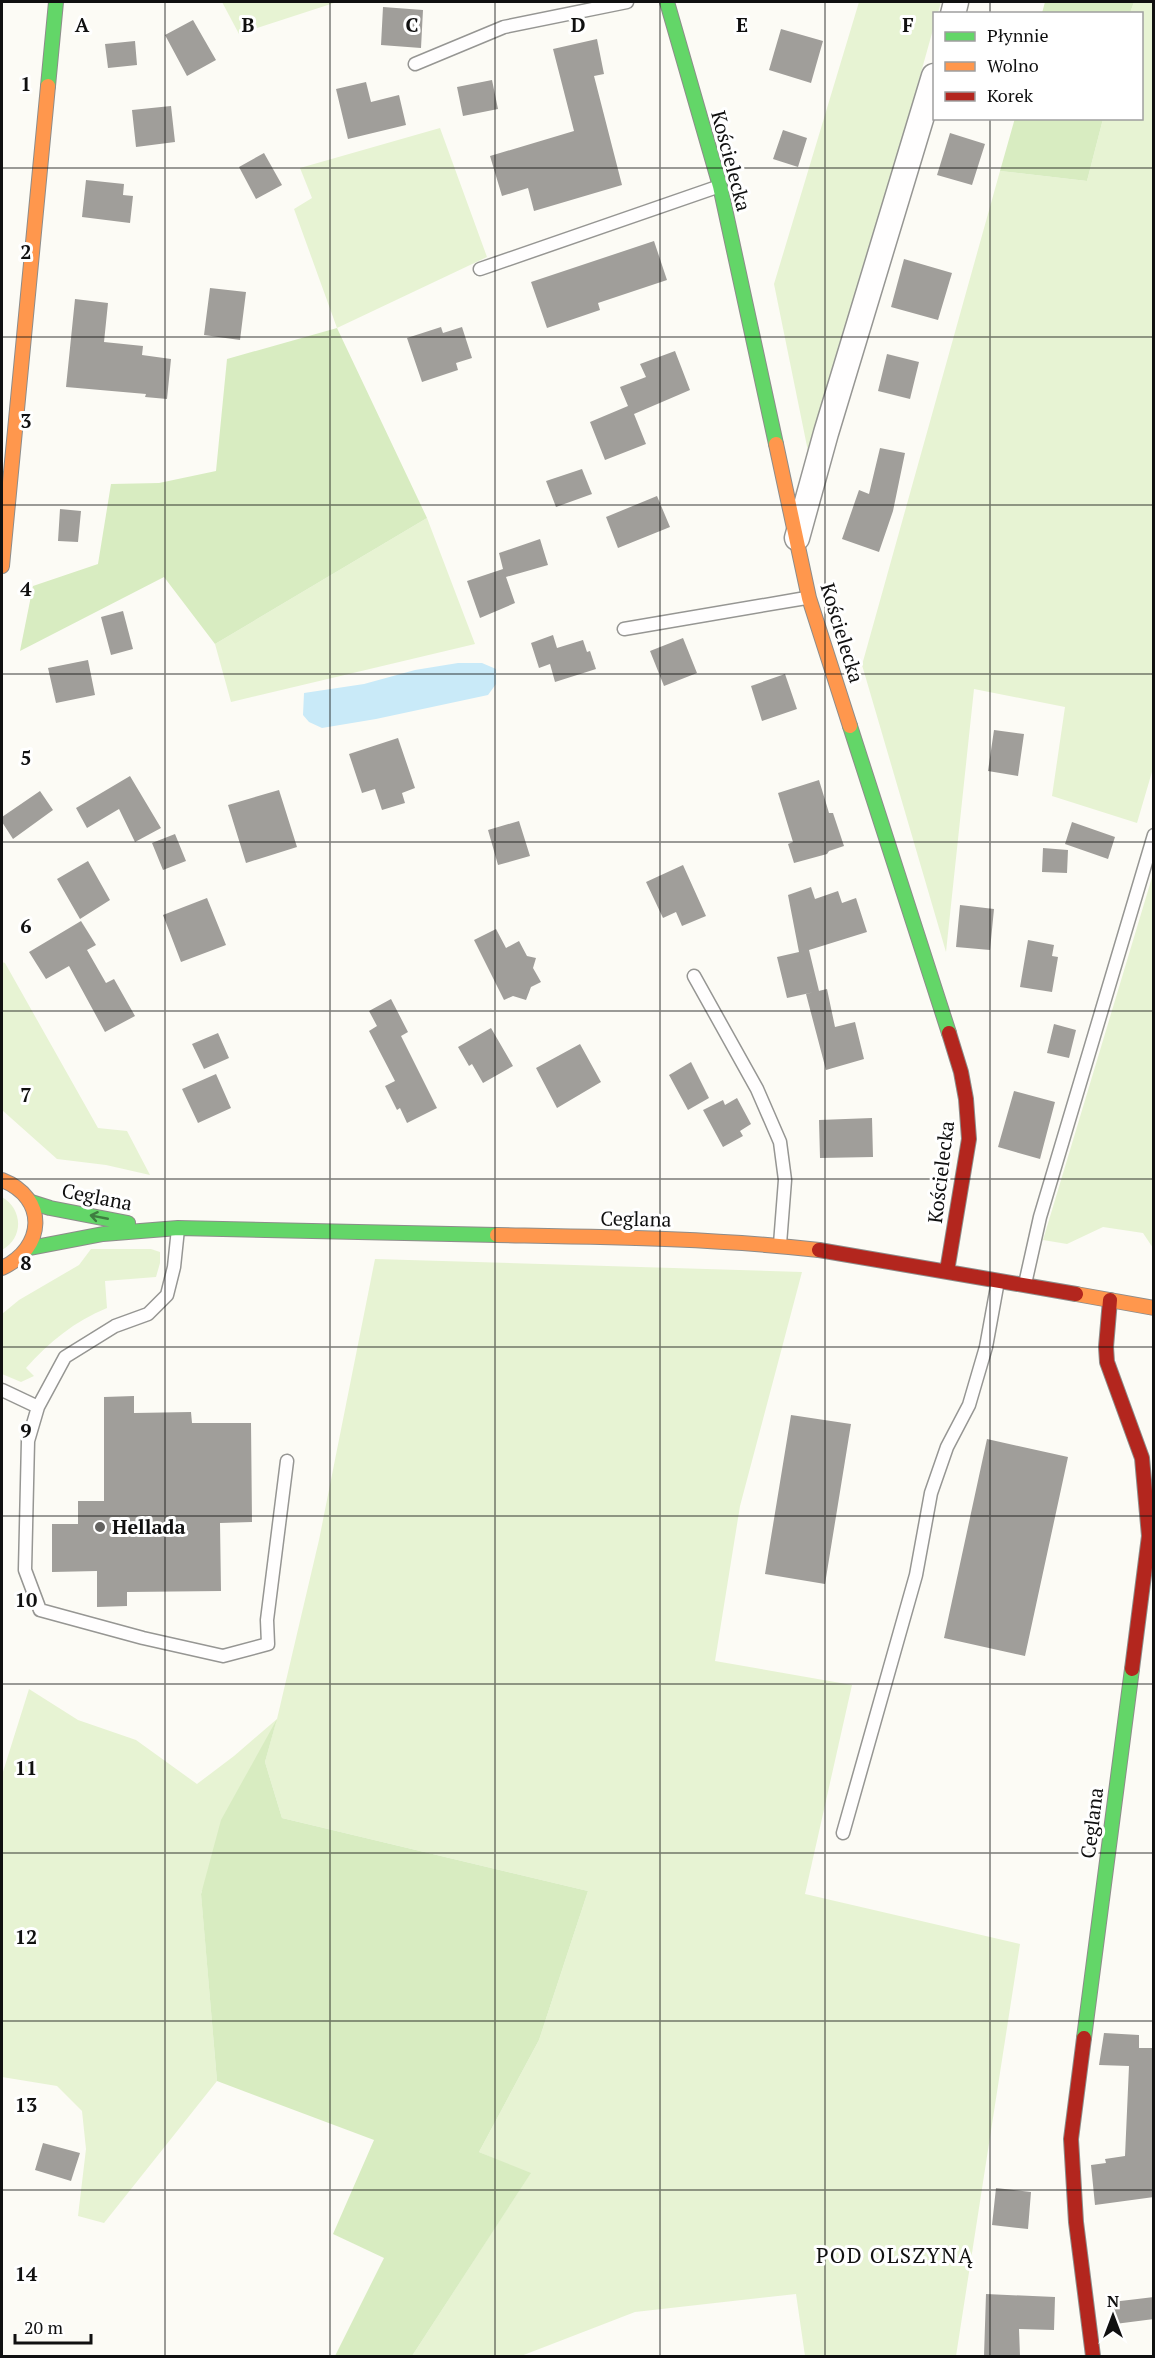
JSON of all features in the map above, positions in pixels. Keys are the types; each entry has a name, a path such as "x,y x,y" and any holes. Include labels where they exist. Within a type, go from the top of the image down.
{"street":[{"path":"2,567 56,2"},
{"name":"Kościelecka","path":"667,2 720,186 809,598 961,1072 969,1139 947,1272"},
{"path":"797,540 826,433 933,79"},
{"path":"2,1268 21,1259 30,1248 36,1233 36,1217 31,1202 24,1193 3,1177"},
{"name":"Ceglana","path":"31,1202 50,1208 156,1228"},
{"name":"Ceglana","path":"30,1248 54,1241 156,1228 674,1239 835,1252 1154,1308"},
{"name":"Ceglana","path":"1093,2356 1076,2222 1071,2139 1149,1536 1142,1458 1107,1362 1110,1300"}],"lane":[{"path":"415,64 504,27 627,2"},
{"path":"480,269 720,186"},
{"path":"624,629 809,598"},
{"path":"1025,1285 1040,1217 1154,835"},
{"path":"694,976 757,1089 780,1142 785,1180 779,1246"},
{"path":"178,1228 174,1267 167,1295 148,1314 115,1326 65,1357 38,1407 28,1441 25,1570 40,1610 143,1638 223,1656 268,1644 267,1620 287,1461"},
{"path":"843,1833 916,1575 931,1493 947,1447 969,1405 986,1347 998,1280"},
{"path":"2,1390 38,1407"}],"green space":[{"path":"222,2 337,2 239,34"},
{"path":"859,2 941,2 938,12 933,12 933,30 811,466 774,284"},
{"path":"1045,2 1134,2 1130,12 1042,12"},
{"path":"1134,2 1153,2 1154,765 1137,823 1052,796 1065,707 974,689 946,952 862,665 1000,171 1087,181 1103,120 1143,120 1143,12 1130,12"},
{"path":"1014,120 1103,120 1087,181 1000,171"},
{"path":"440,128 487,257 337,328 294,209 312,198 300,168"},
{"path":"337,328 427,518 215,644 164,577 20,651 33,586 98,564 111,484 159,483 216,471 227,359"},
{"path":"427,518 475,644 231,702 215,644"},
{"path":"1153,874 1153,1248 1143,1233 1103,1227 1067,1244 1043,1240"},
{"path":"2,962 5,963 98,1128 127,1131 150,1175 106,1165 57,1159 2,1110"},
{"path":"2,1197 14,1209 18,1224 14,1238 2,1250"},
{"path":"91,1249 151,1249 160,1252 156,1277 105,1281 107,1308 73,1326 44,1349 26,1368 34,1376 21,1382 2,1374 2,1314 19,1300 79,1265"},
{"path":"375,1259 802,1272 740,1506 715,1661 852,1685 805,1894 1020,1944 956,2356 805,2356 796,2294 635,2312 521,2356 412,2356 530,2174 479,2152 539,2040 588,1891 282,1818 265,1762 276,1722 201,1893 217,2081 104,2223 78,2216 86,2149 82,2111 57,2086 2,2077 2,1775 29,1689 78,1720 136,1740 197,1784 277,1719 319,1540"},
{"path":"277,1719 265,1762 282,1818 588,1891 539,2040 479,2152 531,2173 412,2356 335,2356 384,2258 333,2234 374,2140 217,2081 201,1894 221,1820"}],"water":[{"path":"458,663 482,663 496,669 496,684 488,695 322,728 309,722 303,715 304,693 364,684 415,670"}],"building":[{"path":"383,7 423,10 421,48 381,45"},
{"path":"193,20 216,60 187,76 165,35"},
{"path":"781,29 823,41 811,83 769,70"},
{"path":"597,39 604,74 594,76 622,185 534,211 528,188 502,196 490,156 574,131 553,49"},
{"path":"135,41 137,65 108,68 105,44"},
{"path":"492,80 498,109 463,116 457,87"},
{"path":"366,82 371,102 399,95 406,125 348,139 336,89"},
{"path":"171,106 175,142 136,147 132,110"},
{"path":"783,130 807,138 798,167 773,159"},
{"path":"950,133 985,144 972,185 937,175"},
{"path":"264,153 282,185 256,199 239,167"},
{"path":"86,180 124,184 123,195 133,196 130,223 82,217"},
{"path":"654,241 667,280 598,303 600,310 547,328 531,282"},
{"path":"904,259 952,273 938,320 891,307"},
{"path":"210,288 246,292 240,340 204,335"},
{"path":"75,299 108,303 104,342 143,346 142,355 171,359 167,399 145,397 146,394 66,387"},
{"path":"441,327 443,333 462,327 472,358 456,363 458,370 422,382 407,338"},
{"path":"675,351 690,390 634,414 646,444 605,460 590,422 628,406 620,387 646,377 640,364"},
{"path":"887,354 919,362 910,399 878,391"},
{"path":"880,448 905,453 893,511 879,552 842,539 859,490 869,494"},
{"path":"582,469 592,494 556,507 546,481"},
{"path":"657,496 670,527 618,548 606,517"},
{"path":"60,509 81,511 78,542 58,541"},
{"path":"540,539 548,565 506,577 515,603 480,618 467,581 503,569 499,553"},
{"path":"123,611 133,649 111,655 101,617"},
{"path":"553,635 557,648 583,640 587,652 590,651 596,669 555,682 550,664 539,668 531,643"},
{"path":"683,638 697,673 664,686 650,651"},
{"path":"88,660 95,695 56,703 48,668"},
{"path":"785,674 797,709 762,721 751,686"},
{"path":"994,730 1024,734 1018,776 988,771"},
{"path":"398,738 415,788 402,793 405,803 382,810 375,789 362,793 349,754"},
{"path":"130,776 161,828 135,842 119,809 87,828 76,808"},
{"path":"819,780 829,813 833,813 844,846 829,851 827,854 794,863 788,844 793,842 778,793"},
{"path":"279,790 297,847 246,863 228,805"},
{"path":"40,791 53,810 13,839 2,822 2,817"},
{"path":"519,821 530,856 498,865 488,830"},
{"path":"1072,822 1115,837 1108,859 1065,844"},
{"path":"175,834 186,861 163,870 152,843"},
{"path":"1043,848 1068,850 1067,873 1042,872"},
{"path":"88,861 110,900 80,919 57,879"},
{"path":"683,865 706,916 682,926 676,912 663,918 646,882"},
{"path":"811,887 815,899 838,891 842,903 856,898 867,932 809,950 819,991 787,998 777,957 799,952 788,895"},
{"path":"207,898 226,945 181,962 163,915"},
{"path":"960,905 994,909 990,950 956,947"},
{"path":"81,921 96,945 87,950 106,983 114,979 135,1016 105,1032 69,966 46,979 29,952"},
{"path":"496,929 506,948 519,941 527,956 536,958 533,968 541,982 531,987 526,1000 513,996 504,1000 474,940"},
{"path":"1028,940 1054,945 1052,956 1058,957 1052,992 1020,987"},
{"path":"827,989 835,1027 855,1022 864,1059 826,1070 806,994"},
{"path":"391,999 408,1032 401,1036 437,1108 407,1123 400,1108 397,1110 385,1086 395,1081 369,1031 377,1026 369,1011"},
{"path":"1054,1024 1076,1030 1069,1058 1047,1053"},
{"path":"491,1028 513,1066 483,1083 472,1064 469,1066 458,1047"},
{"path":"218,1033 229,1058 204,1069 192,1044"},
{"path":"580,1044 601,1082 557,1108 536,1068"},
{"path":"691,1062 709,1098 688,1110 669,1075"},
{"path":"216,1074 231,1108 198,1123 182,1089"},
{"path":"1014,1091 1055,1102 1040,1159 998,1147"},
{"path":"737,1098 751,1124 740,1131 743,1136 723,1147 703,1110 723,1100 725,1105"},
{"path":"872,1118 873,1157 820,1158 819,1120"},
{"path":"134,1396 134,1413 191,1412 192,1423 251,1423 252,1522 220,1523 221,1591 127,1592 127,1606 97,1607 97,1571 52,1572 52,1524 78,1524 78,1501 104,1501 104,1397"},
{"path":"791,1415 851,1424 825,1584 765,1574"},
{"path":"987,1439 1068,1457 1025,1656 944,1638"},
{"path":"1104,2033 1139,2035 1139,2048 1154,2048 1154,2197 1095,2205 1091,2165 1106,2163 1105,2159 1125,2156 1129,2066 1099,2065"},
{"path":"43,2143 80,2153 71,2181 35,2170"},
{"path":"996,2188 1031,2192 1028,2229 992,2225"},
{"path":"986,2294 1055,2297 1054,2330 1019,2329 1020,2356 984,2356"},
{"path":"1154,2297 1154,2319 1115,2324 1112,2302"}],"traffic: fast":[{"path":"48,86 56,2"},
{"path":"667,2 720,186 776,444"},
{"path":"850,726 949,1033"},
{"path":"31,1202 50,1208 128,1223"},
{"path":"30,1248 103,1234 178,1228 497,1235"},
{"path":"1084,2038 1132,1669"}],"traffic: slow":[{"path":"2,566 48,86"},
{"path":"776,444 809,598 850,726"},
{"path":"2,1180 17,1188 27,1199 34,1210 35,1223 33,1236 27,1248 2,1268"},
{"path":"497,1235 618,1237 819,1250"},
{"path":"1076,1294 1154,1308"}],"traffic: jam":[{"path":"947,1271 969,1139 961,1072 949,1033"},
{"path":"819,1250 1076,1294"},
{"path":"1110,1300 1107,1362 1142,1458 1149,1536 1132,1669"},
{"path":"1084,2038 1071,2139 1076,2222 1093,2356"}],"place":[{"name":"Hellada","path":"100,1527"}],"district":[{"name":"POD OLSZYNĄ","path":"895,2256"}]}
